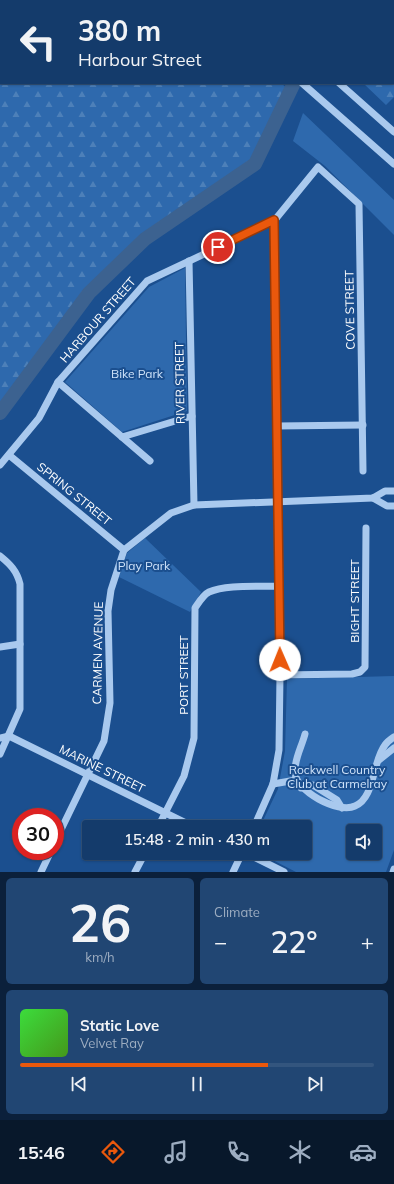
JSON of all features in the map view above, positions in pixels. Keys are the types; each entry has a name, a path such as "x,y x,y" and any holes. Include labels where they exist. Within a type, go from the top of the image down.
{"street":[{"path":"303,84 394,164"},
{"path":"340,84 394,132"},
{"name":"HARBOUR STREET","path":"0,465 39,418 58,382 147,281 274,220 318,167"},
{"name":"COVE STREET","path":"318,167 359,204 363,471"},
{"path":"257,820 273,784 279,750 280,674 274,220"},
{"name":"RIVER STREET","path":"189,261 194,505"},
{"path":"58,382 150,461"},
{"path":"122,437 192,416"},
{"path":"277,426 363,425"},
{"name":"SPRING STREET","path":"9,455 124,550"},
{"path":"124,550 171,514 194,505 373,498 385,491 394,491"},
{"path":"373,498 387,506 394,506"},
{"name":"BIGHT STREET","path":"280,674 352,674 360,672 365,667 366,528"},
{"name":"CARMEN AVENUE","path":"64,823 104,741 110,703 108,611 110,590 124,550"},
{"path":"0,556 12,566 18,576 20,584 20,709 0,754"},
{"name":"PORT STREET","path":"162,820 184,776 194,738 195,608 208,592 220,588 279,586"},
{"path":"0,647 20,644"},
{"path":"305,734 294,771 296,780 301,788 313,785 337,800 342,808 355,807 367,796 377,761 385,745 394,737"},
{"path":"0,738 9,736"},
{"name":"MARINE STREET","path":"9,736 180,820"},
{"path":"377,761 394,748"},
{"path":"273,784 296,780"},
{"path":"41,872 47,860"},
{"path":"135,872 141,860"},
{"path":"233,872 239,860"},
{"path":"260,860 284,872"}],"green space":[{"path":"0,84 282,84 290,91 255,164 145,239 89,293 0,413"},
{"path":"364,84 394,84 394,97 386,105"},
{"path":"303,113 394,200 394,235 325,166 293,141"},
{"name":"Bike Park","path":"185,268 187,411 122,432 65,382 149,287"},
{"name":"Play Park","path":"145,538 201,592 190,612 119,577 127,553"},
{"name":"Rockwell Country Club at Carmelray","path":"394,676 394,850 386,872 296,872 273,860 312,860 312,820 263,820 278,789 285,751 287,679"}],"waterway":[{"path":"0,413 89,293 145,239 255,164 294,84"}],"route":[{"path":"218,247 274,220 280,660"}]}
